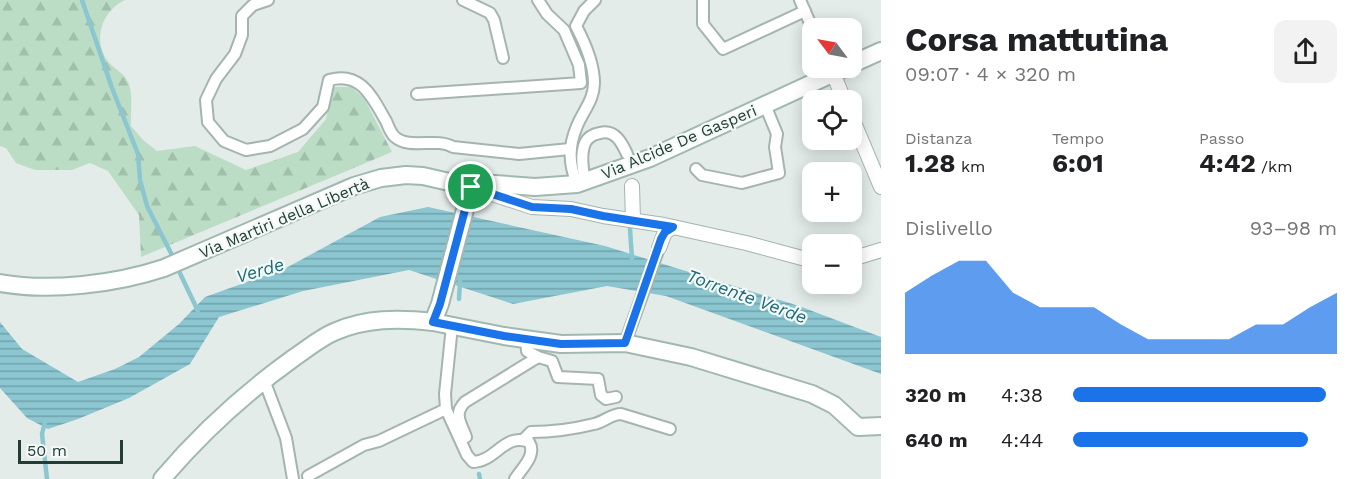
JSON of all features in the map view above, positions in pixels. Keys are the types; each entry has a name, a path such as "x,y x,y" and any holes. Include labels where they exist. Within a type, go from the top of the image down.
{"main road":[{"path":"862,60 881,51"},
{"name":"Via Alcide De Gasperi","path":"469,193 495,184 536,187 581,183 650,158 818,78"},
{"name":"Via Martiri della Libertà","path":"0,283 31,286 94,283 137,277 164,268 354,186 381,178 406,175 423,176 469,193"},
{"path":"433,322 440,304 469,193"},
{"path":"162,479 209,428 264,380 333,332 371,321 399,319 433,322 561,344 625,343 691,357 812,394 834,405 858,427 881,426"}],"street":[{"path":"268,0 253,4 242,16 242,35 235,54 216,79 206,100 208,122 224,141 246,150 270,146 303,129 323,107 329,80 340,77 356,81 371,96 394,136 404,142 446,143 453,147 519,154 570,149"},
{"path":"463,0 490,13 494,20 503,58"},
{"path":"417,94 581,83 579,65 564,30 547,14 538,0"},
{"path":"581,183 572,171 570,149 577,125 589,107 594,84 588,50 576,26 584,10 595,0"},
{"path":"703,0 703,24 723,49 805,11"},
{"path":"800,0 808,18"},
{"path":"696,169 702,175 742,183 779,173 775,147 777,134 765,105"},
{"path":"581,183 582,154 586,141 594,134 606,131 616,135 627,154"},
{"path":"862,142 881,187"},
{"path":"632,186 633,220"},
{"name":"Via Martiri della Libertà","path":"469,193 532,207 571,209 673,227 802,258"},
{"path":"652,223 660,244"},
{"path":"625,343 660,244 665,232 673,227"},
{"path":"862,256 881,250"},
{"path":"452,326 445,394 446,409 470,460 477,462 486,459 509,442 523,440 531,444 532,453 516,479"},
{"path":"526,339 527,351 537,357 552,361 558,377 598,379 601,395 606,399 616,397"},
{"path":"463,445 467,440 458,414 460,407 537,357"},
{"path":"264,380 286,438 293,479"},
{"path":"308,476 363,446 379,441 446,409"},
{"path":"523,440 531,432 597,424 614,414 621,414 670,429"}],"green space":[{"path":"0,0 125,0 117,5 106,18 100,34 100,43 107,60 123,75 130,88 131,126 157,151 195,146 246,170 298,152 326,119 333,87 351,87 364,98 392,152 141,257 139,215 108,171 90,163 72,170 35,170 16,163 6,148 0,146"}],"water":[{"name":"Torrente Verde","path":"428,207 605,246 799,306 881,337 881,374 666,296 607,286 513,304 409,270 303,291 219,317 190,364 129,398 48,429 27,418 0,388 0,322 22,349 78,382 115,369 139,357 179,324 205,297 286,268 380,217"}],"waterway":[{"path":"82,0 112,88 138,154 140,180 147,206 174,259"},
{"path":"630,229 632,259"},
{"path":"177,267 198,311"},
{"path":"459,299 460,281"},
{"path":"45,422 42,434 47,479"},
{"path":"479,474 480,479"}],"route":[{"path":"471,187 532,207 571,209 673,227 665,232 661,239 625,343 561,344 433,322 440,304 471,187"}],"water label":[{"name":"Verde","path":"260,270"}]}
